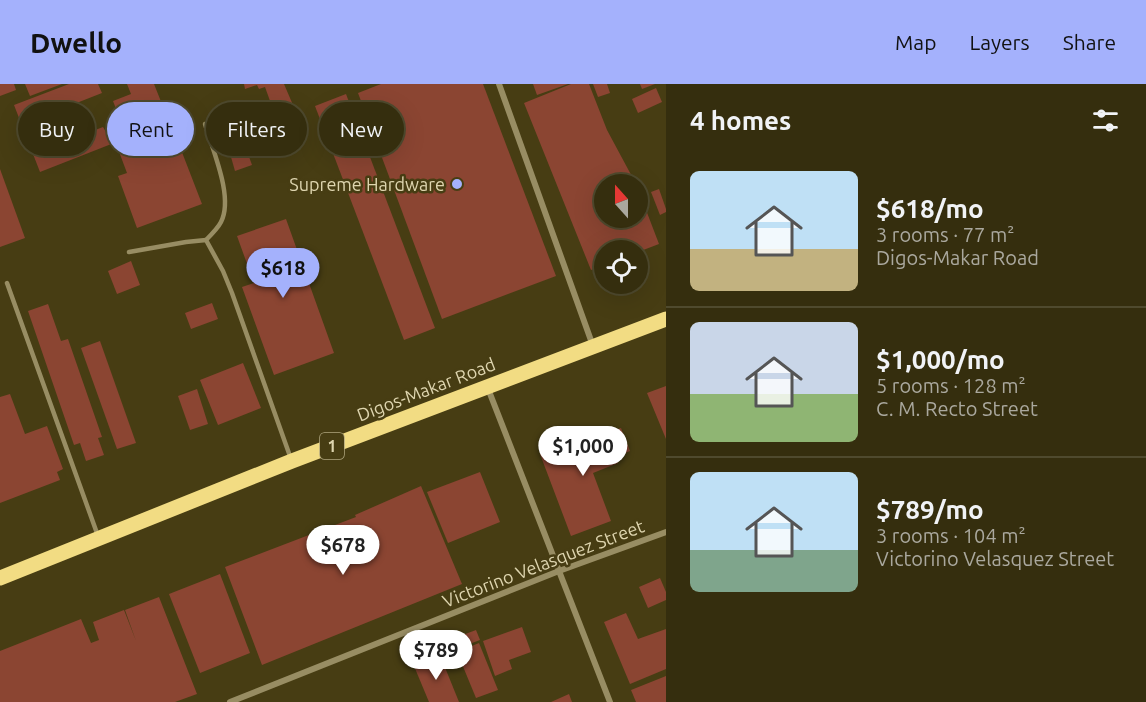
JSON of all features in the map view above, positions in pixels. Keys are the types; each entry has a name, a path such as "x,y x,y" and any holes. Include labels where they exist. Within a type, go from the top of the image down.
{"main road":[{"name":"Digos-Makar Road","path":"0,578 292,461 666,319"}],"street":[{"path":"499,84 593,346"},
{"path":"487,386 610,702"},
{"name":"Victorino Velasquez Street","path":"230,702 559,571 666,532"}],"lane":[{"path":"129,252 206,240 221,221 225,206 225,191 205,124"},
{"path":"206,240 232,293 292,461"},
{"path":"7,282 99,539"}],"building":[{"path":"0,84 14,84 16,90 0,96"},
{"path":"25,84 62,84 30,96"},
{"path":"69,84 98,84 102,93 79,102 22,102"},
{"path":"127,84 154,84 161,102 113,102 131,94"},
{"path":"244,84 284,84 292,102 270,102 265,87 259,89 257,85 245,89"},
{"name":"Supreme Hardware","path":"381,84 483,84 556,276 442,319 381,156 404,156 404,102 361,102 358,93"},
{"path":"533,84 568,84 537,95"},
{"path":"571,84 589,84 607,130 631,174 594,174 594,228 648,228 648,215 659,244 648,248 648,240 594,240 594,269 591,270 524,103"},
{"path":"593,84 607,84 610,93 598,97"},
{"path":"640,84 655,84 642,89"},
{"path":"656,88 662,102 638,113 632,99"},
{"path":"346,94 349,102 325,102"},
{"path":"18,103 18,115 14,105"},
{"path":"319,104 319,117 315,106"},
{"path":"103,127 107,132 107,146 95,150 95,130"},
{"path":"34,156 81,156 40,172"},
{"path":"121,156 183,156 202,204 137,228 118,176 127,173"},
{"path":"249,156 252,165 235,171 231,157"},
{"path":"334,156 370,156 435,328 404,340"},
{"path":"0,169 25,238 0,247"},
{"path":"659,189 666,209 666,212 660,215 651,192"},
{"path":"286,219 334,353 274,375 242,287 254,283 237,236"},
{"path":"131,261 140,285 117,294 108,271"},
{"path":"212,303 218,319 191,329 185,313"},
{"path":"48,304 61,341 68,339 102,437 98,438 104,455 86,461 80,443 74,445 28,311"},
{"path":"100,341 136,443 117,449 81,348"},
{"path":"243,363 261,408 218,425 200,380"},
{"path":"666,386 666,439 647,393"},
{"path":"197,389 208,424 190,430 178,396"},
{"path":"10,394 25,434 47,426 63,469 57,472 60,480 0,503 0,397"},
{"path":"621,428 630,451 616,457 618,463 593,473 611,521 571,536 540,454 594,432 598,437"},
{"path":"480,472 500,522 448,543 427,492"},
{"path":"421,486 462,584 262,665 225,567 356,517 355,515"},
{"path":"220,574 250,653 200,673 169,594"},
{"path":"660,578 666,592 666,600 648,608 639,587"},
{"path":"159,597 197,694 175,702 0,702 0,651 81,619 91,643 99,640 93,622 124,610 136,641 125,610"},
{"path":"626,613 638,639 666,629 666,669 630,684 604,622"},
{"path":"522,627 531,652 509,660 512,669 495,676 483,641"},
{"path":"476,630 480,640 464,646 460,636"},
{"path":"479,643 498,690 476,698 457,652"},
{"path":"440,655 459,702 429,702 414,666"},
{"path":"666,676 666,702 636,702 631,690"},
{"path":"569,694 572,702 551,702"}],"place":[{"name":"Supreme Hardware","path":"457,184"}]}
